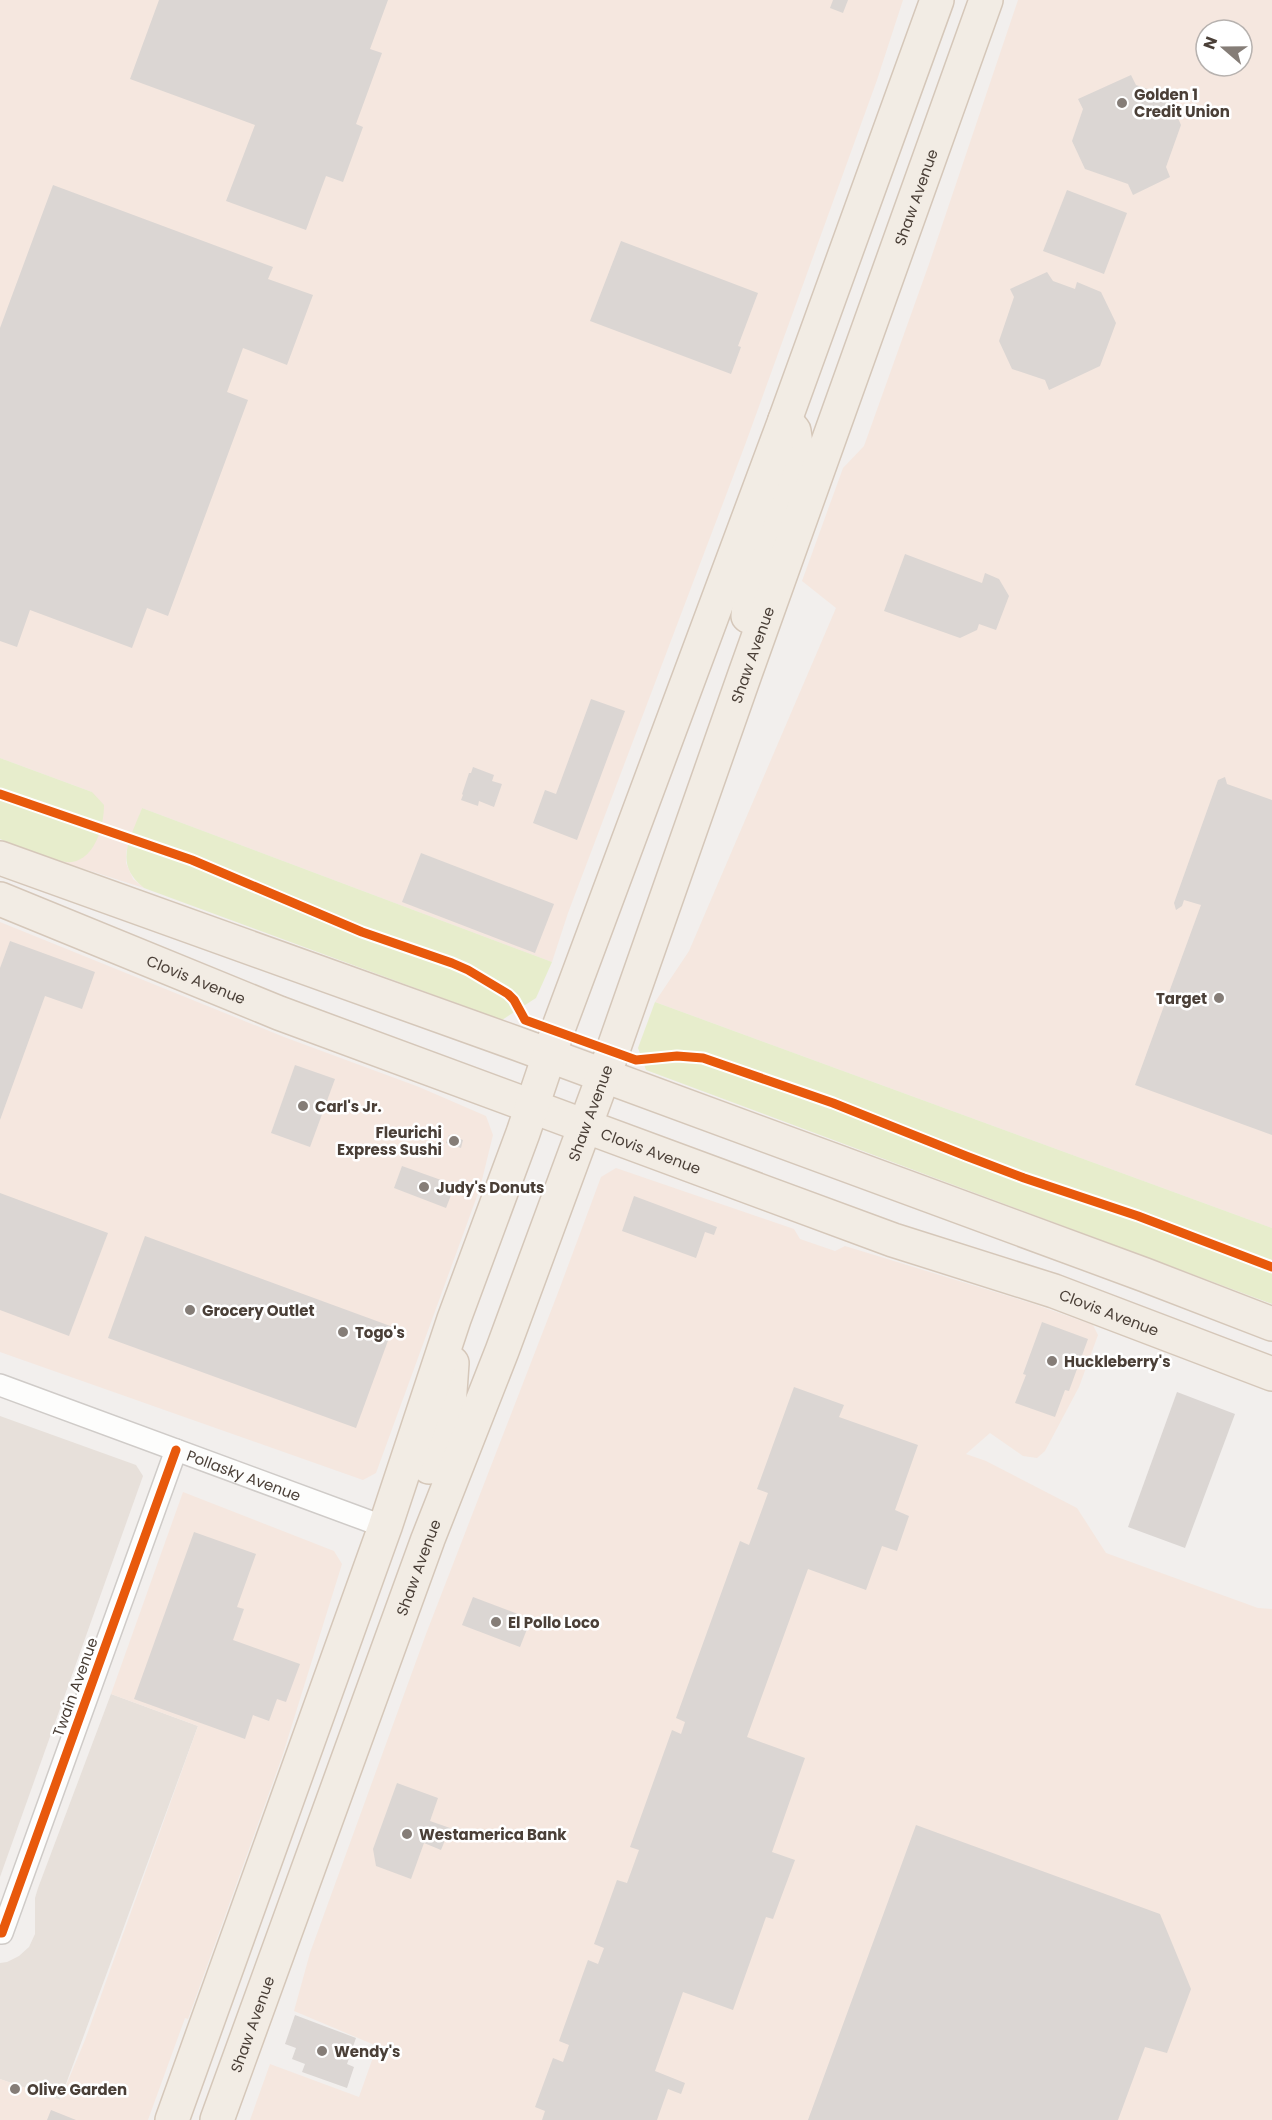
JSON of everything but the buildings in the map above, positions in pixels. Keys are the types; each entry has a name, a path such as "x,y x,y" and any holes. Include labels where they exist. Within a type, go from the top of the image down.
{"main road":[{"path":"172,2120 385,1527 454,1319 549,1055 938,0"},
{"name":"Shaw Avenue","path":"218,2120 428,1539 502,1351 604,1076 986,0"},
{"path":"745,674 750,593 797,450 794,431 785,420"},
{"path":"0,858 896,1182 1272,1324"},
{"name":"Clovis Avenue","path":"0,899 279,1013 892,1240 1073,1298 1272,1374"},
{"path":"428,1539 420,1535 415,1527 414,1516 449,1406 454,1319"},
{"path":"351,1749 339,1724 404,1547 400,1535 385,1527"}],"street":[{"name":"Pollasky Avenue","path":"0,1385 385,1527"},
{"name":"Twain Avenue","path":"1,1933 176,1450"}],"shaded area":[{"path":"0,0 903,0 877,80 745,445 568,913 552,962 142,808 126,852 126,863 133,879 144,888 59,861 72,862 92,792 0,758"},
{"path":"1018,0 1272,0 1272,1228 655,1002 689,951 836,608 802,581 843,468 864,446 929,264"},
{"path":"0,922 284,1037 419,1087 486,1116 493,1135 480,1188 376,1473 363,1480 0,1352"},
{"path":"616,1168 794,1229 800,1239 835,1251 845,1246 1034,1304 1093,1325 1098,1335 1079,1387 1045,1451 1037,1458 1023,1456 990,1433 966,1454 986,1461 1077,1508 1106,1553 1258,1608 1272,1609 1272,2120 250,2120 270,2064 359,2097 377,2046 294,2011 310,1953 426,1634 601,1177"},
{"path":"0,1416 136,1465 143,1476 0,1877"},
{"path":"183,1492 334,1551 342,1564 282,1757 188,2019 185,2018 148,2120 0,2120 0,2079 60,2100 85,2040 198,1726 111,1694"},
{"path":"111,1694 198,1726 60,2100 0,2079 0,1963 19,1956 29,1947 35,1934 35,1898 38,1888"}],"green space":[{"path":"0,758 92,792 104,805 97,840 87,854 72,862 65,862 36,854 0,839"},
{"path":"142,808 552,962 536,998 502,1020 144,888 135,879 127,860 129,841"},
{"path":"655,1002 1272,1228 1272,1304 646,1070 638,1048"}],"cycle path":[{"path":"0,794 192,860 362,932 452,963 508,994 525,1020 636,1060 677,1056 703,1058 833,1103 1024,1178 1138,1216 1272,1267"},
{"path":"0,1933 2,1933 176,1450"}],"place":[{"name":"Golden 1 Credit Union","path":"1122,103"},
{"name":"Target","path":"1219,998"},
{"name":"Carl's Jr.","path":"303,1106"},
{"name":"Fleurichi Express Sushi","path":"454,1141"},
{"name":"Judy's Donuts","path":"424,1187"},
{"name":"Grocery Outlet","path":"190,1310"},
{"name":"Togo's","path":"343,1332"},
{"name":"Huckleberry's","path":"1052,1361"},
{"name":"El Pollo Loco","path":"496,1622"},
{"name":"Westamerica Bank","path":"407,1834"},
{"name":"Wendy's","path":"322,2051"},
{"name":"Olive Garden","path":"15,2089"}]}
